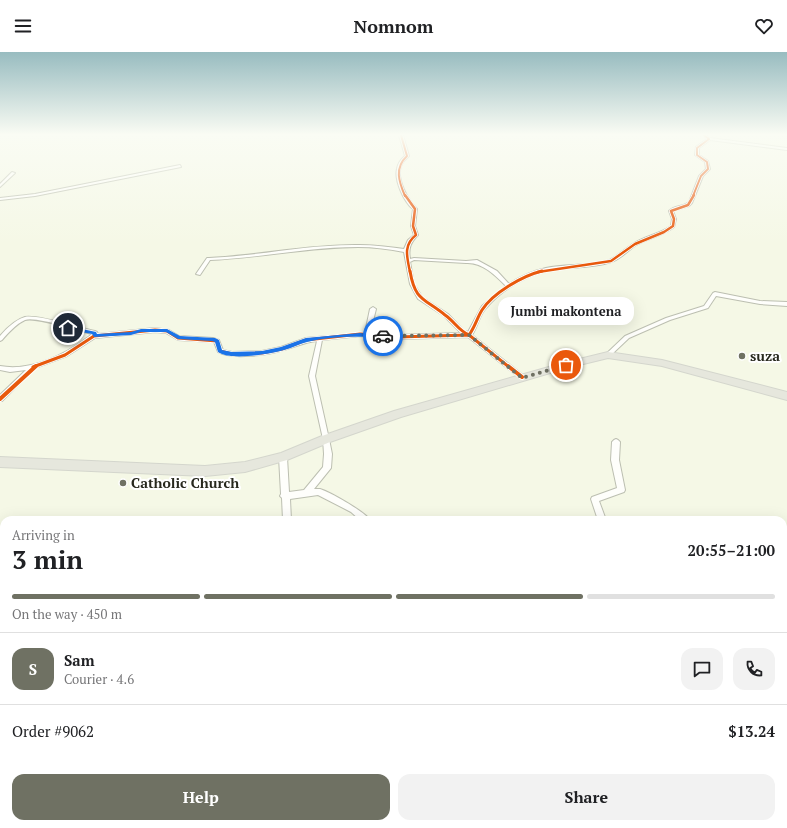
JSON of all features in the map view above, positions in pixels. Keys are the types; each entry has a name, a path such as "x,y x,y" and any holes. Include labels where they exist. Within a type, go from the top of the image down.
{"main road":[{"path":"0,462 205,471 245,468 283,457 326,439 398,414 593,357 608,355 662,363 787,396"}],"street":[{"path":"0,199 35,195 154,171"},
{"path":"398,171 402,189 411,207 415,209 413,226 416,235 410,240 406,252 412,284 420,298 446,316 462,332 469,335 522,378"},
{"path":"0,368 10,370 33,367 65,355 94,336 131,333 141,330 167,331 178,338 213,340 217,342 220,351 224,354 269,351 282,349 306,340 367,334 397,337 469,335 474,330 478,317 485,305 509,286 528,275 546,269 608,262 618,258 635,244 666,232 673,226 674,219 671,211 673,208 688,205 692,202 701,176 706,171"},
{"path":"0,186 13,173"},
{"path":"198,274 208,259 238,259 360,245 387,247 406,252"},
{"path":"407,261 414,259 466,262 476,261 495,272 509,286"},
{"path":"608,355 627,338 668,319 706,307 715,294 736,297 760,304 787,304"},
{"path":"367,334 373,309"},
{"path":"0,339 23,319 30,317 77,330 95,333 94,336"},
{"path":"308,492 327,468 328,454 326,439 312,376 320,338"},
{"path":"0,399 33,367"},
{"path":"601,516 595,499 621,490 615,460 616,442"},
{"path":"283,457 285,476 283,482 286,516"},
{"path":"284,496 308,492 319,492 354,510 361,516"}],"cycle path":[{"path":"398,171 401,186 409,202 415,209 413,226 416,235 410,240 406,251 412,284 420,298 446,315 462,332 469,335 484,307 494,297 518,280 546,269 611,261 631,246 664,232 673,226 674,219 671,211 673,209 688,205 691,202 701,176 706,171"},
{"path":"0,399 33,367 65,355 94,336 155,330 167,331 178,338 217,341 220,351 232,354 262,353 282,349 306,340 360,334 397,337 469,335 522,377"}],"way so far":[{"path":"383,336 469,335 522,378 566,365"}],"place":[{"name":"suza","path":"742,356"},
{"name":"Jumbi makontena","path":"566,365"},
{"name":"Catholic Church","path":"123,483"}],"route":[{"path":"68,328 95,333 94,336 115,333 131,333 141,330 167,331 173,333 178,338 213,340 217,342 220,351 224,354 262,352 282,349 306,340 320,338 360,334 383,336"}]}
